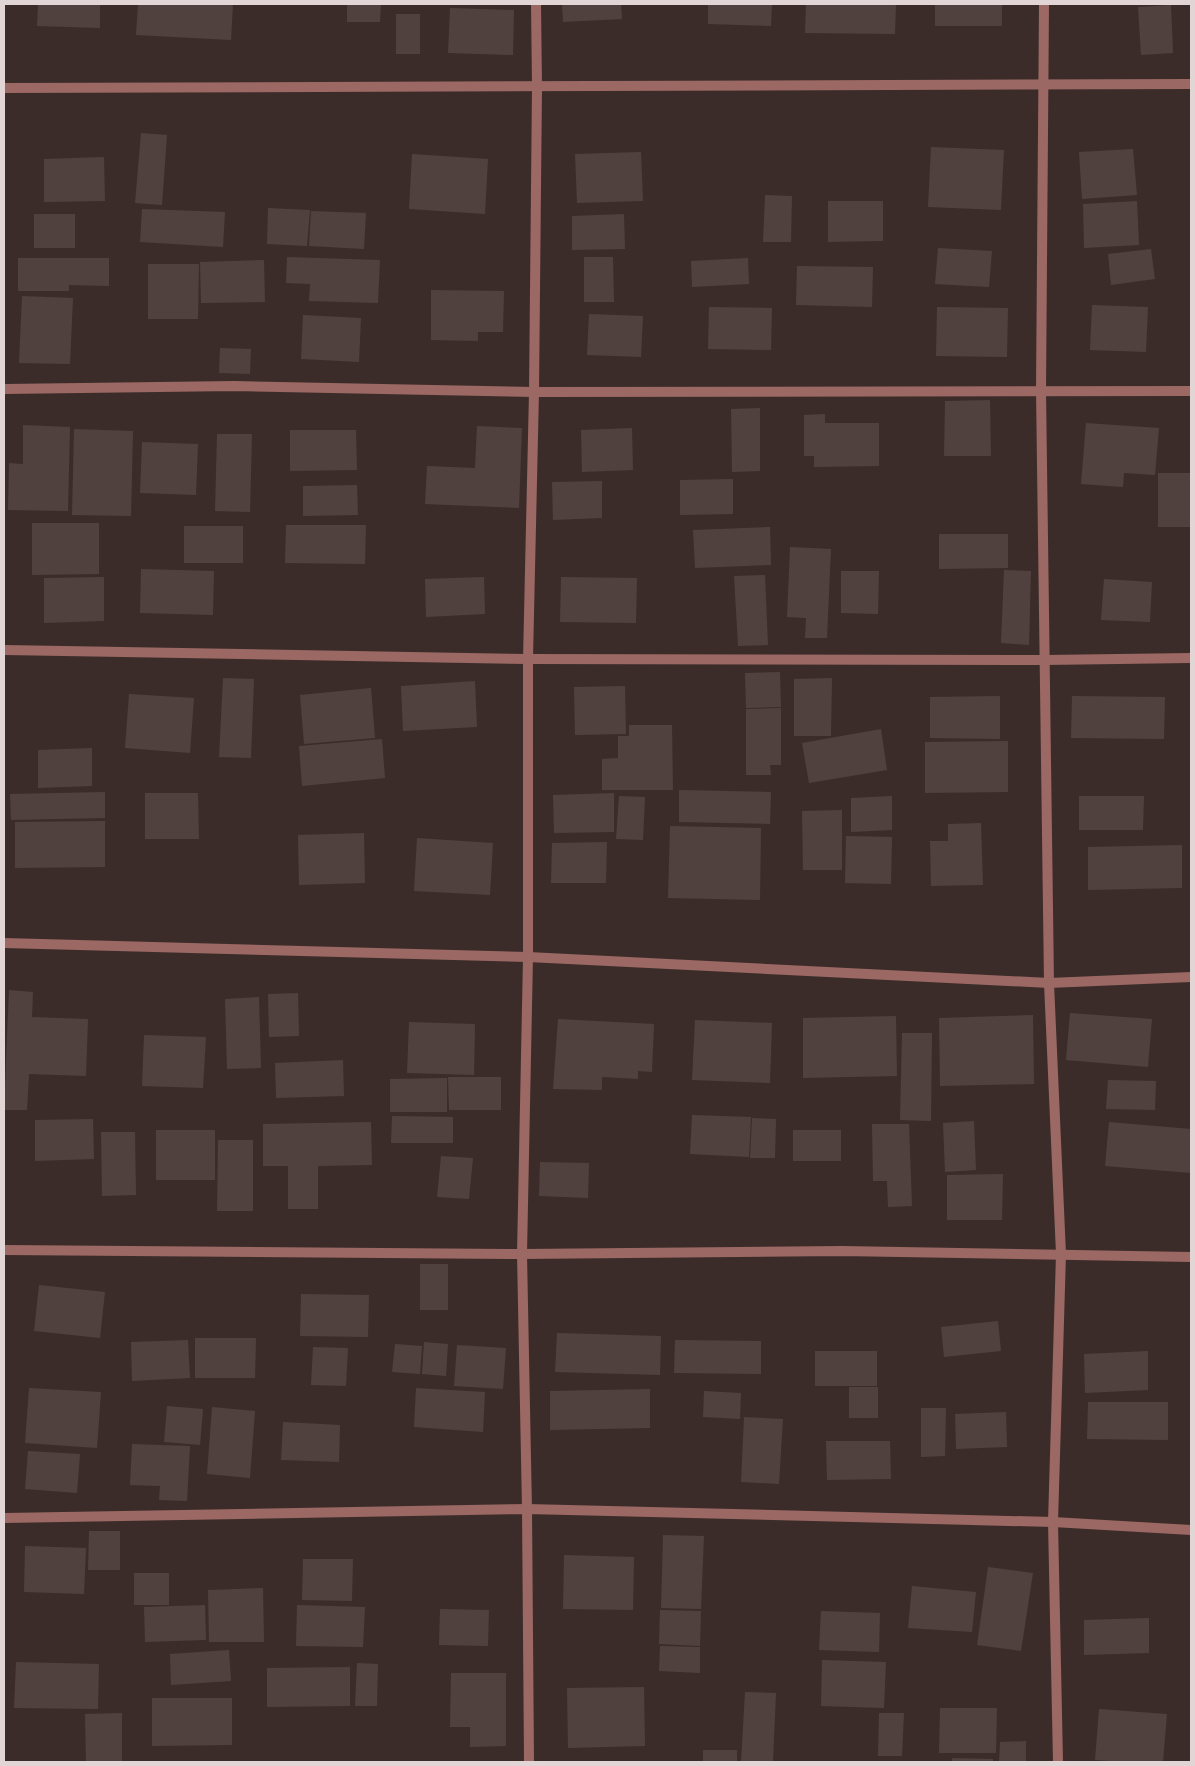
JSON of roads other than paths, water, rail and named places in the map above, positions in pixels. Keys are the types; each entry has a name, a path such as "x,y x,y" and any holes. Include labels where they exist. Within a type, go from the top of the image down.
{"street":[{"path":"528,1762 527,1509 522,1254 528,957 528,659 534,392 536,4"},
{"path":"1044,4 1041,390 1049,983 1061,1254 1053,1522 1058,1762"},
{"path":"4,88 1191,84"},
{"path":"4,389 235,386 534,392 1191,391"},
{"path":"4,650 528,659 1045,660 1191,658"},
{"path":"4,942 528,957 1049,983 1191,977"},
{"path":"4,1250 522,1254 842,1251 1191,1257"},
{"path":"4,1518 527,1509 1053,1522 1191,1530"}]}
